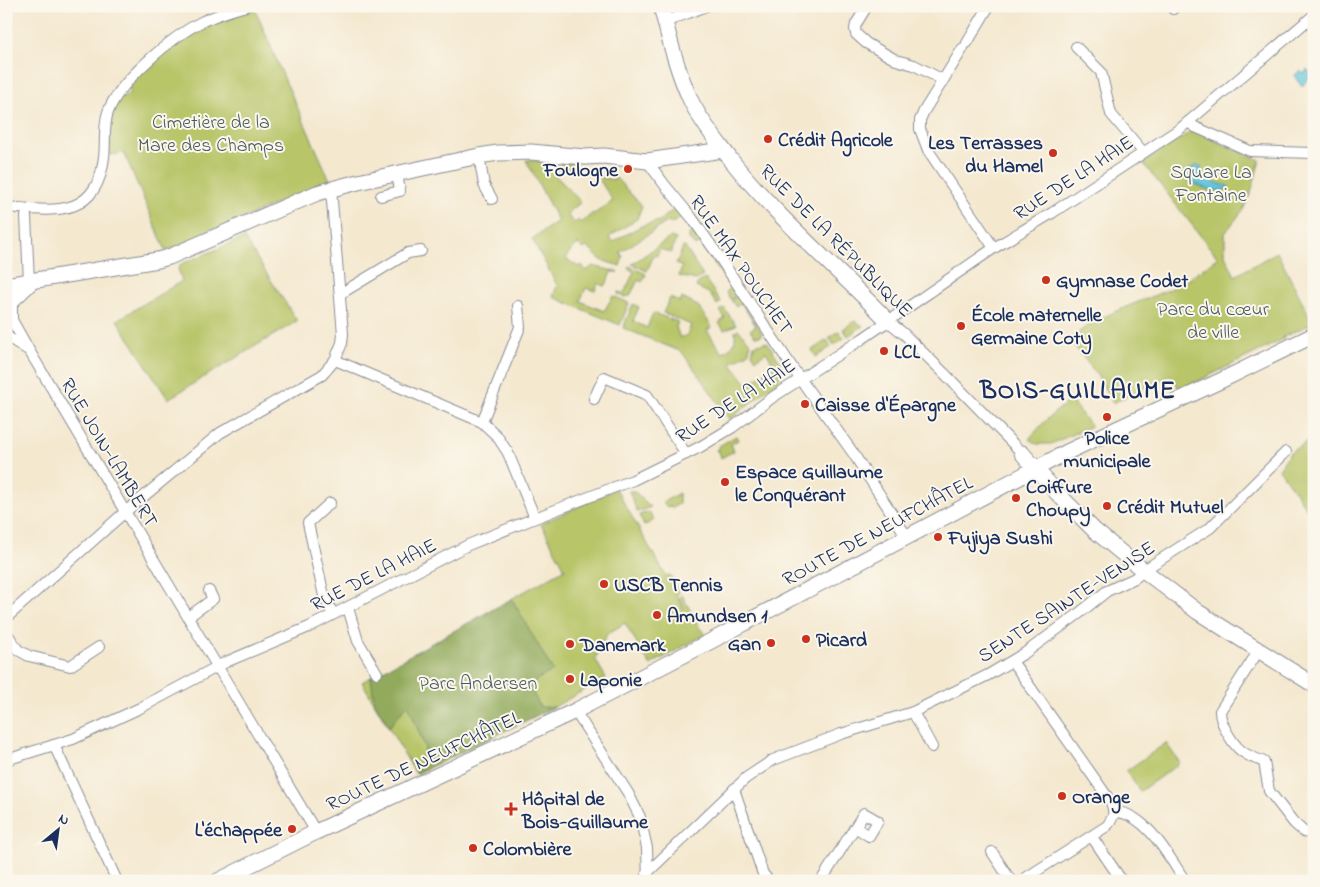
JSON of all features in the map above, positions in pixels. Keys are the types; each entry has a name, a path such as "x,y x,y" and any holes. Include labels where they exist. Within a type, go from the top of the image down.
{"main road":[{"name":"RUE DE LA RÉPUBLIQUE","path":"661,6 679,71 691,100 703,122 723,150 742,174 786,221 888,321"},
{"path":"6,285 169,257 296,202 331,189 479,156 498,153 531,152 585,157 604,156 648,161 723,150"},
{"path":"9,303 30,282"},
{"path":"6,285 11,291 9,303"},
{"name":"ROUTE DE NEUFCHÂTEL","path":"218,881 316,832 574,711 721,636 1036,469 1314,335"},
{"name":"RUE DE LA RÉPUBLIQUE","path":"1022,453 1057,493 1094,530 1144,570 1198,612 1314,685"}],"street":[{"path":"6,207 64,209 82,203 96,188 102,174 107,114 122,89 152,58 183,34 202,22 246,6"},
{"path":"665,22 706,6"},
{"path":"867,6 856,24 856,34 866,43 896,60 914,65 943,80"},
{"path":"989,6 924,111 920,120 920,129 928,150 994,248"},
{"name":"RUE DE LA HAIE","path":"6,760 73,739 140,708 218,667 348,608 468,545 633,480 686,454 732,428 800,378 888,321 994,248 1052,213 1188,122 1314,15"},
{"path":"1076,47 1101,72 1111,114 1144,152"},
{"path":"1188,122 1195,127 1250,151 1314,153"},
{"path":"479,156 484,185 492,199"},
{"name":"RUE MAX POUCHET","path":"648,161 718,255 800,378 853,453 907,537"},
{"path":"381,196 400,191 397,174"},
{"path":"6,618 126,512 220,433 322,376 336,360 343,334 331,189"},
{"path":"26,216 30,282"},
{"path":"340,294 408,253 421,251"},
{"name":"RUE JOIN-LAMBERT","path":"9,303 12,320 30,352 316,832"},
{"path":"482,422 520,327 518,306"},
{"name":"RUE DE LA RÉPUBLIQUE","path":"888,321 944,373 1022,453"},
{"path":"6,336 30,352"},
{"path":"336,360 482,422 497,436 508,453 535,518"},
{"path":"594,398 604,376 647,395 686,454"},
{"name":"SENTE SAINTE-VENISE","path":"648,877 734,789 746,778 773,760 841,734 913,712 999,669 1026,653 1077,616 1107,590 1135,578 1144,570 1210,528 1286,452"},
{"path":"330,503 308,523 324,596 334,614"},
{"path":"188,617 214,599 209,591"},
{"path":"348,608 358,641 377,673"},
{"path":"6,632 18,650 29,656 70,666 99,647"},
{"path":"1258,650 1220,711 1220,720 1241,751 1264,762 1270,791 1294,823 1304,832 1314,834"},
{"path":"1012,661 1111,802 1115,812 1107,826 1092,837 1020,881"},
{"path":"574,711 628,793 640,817 647,848 648,877"},
{"path":"913,712 932,746"},
{"path":"54,745 118,881"},
{"path":"734,789 763,874 769,881"},
{"path":"1115,812 1127,814 1152,832 1185,881"},
{"path":"821,881 855,827"},
{"path":"1092,837 1122,881"},
{"path":"992,852 1011,881"}],"green space":[{"name":"Cimetière de la Mare des Champs","path":"254,7 330,180 217,230 214,228 207,231 205,235 166,251 124,153 109,155 110,124 114,109 122,96 129,94 130,85 137,74 172,46 212,22"},
{"name":"Parc du cœur de ville","path":"1190,132 1195,132 1260,160 1251,192 1243,210 1225,233 1225,255 1235,276 1277,252 1313,323 1180,390 1171,375 1113,403 1097,375 1070,340 1080,331 1105,316 1182,283 1218,258 1143,163"},
{"path":"526,160 572,163 571,169 558,168 556,176 581,202 569,212 568,216 575,223 578,220 581,223 613,201 599,179 600,177 614,180 615,177 642,206 637,219 609,237 612,242 641,226 659,221 676,208 683,214 683,216 671,224 669,221 620,252 623,257 620,266 601,260 587,247 583,249 578,244 568,254 566,259 579,267 582,265 586,271 593,266 618,272 611,272 606,285 598,283 595,291 586,288 580,301 604,311 613,296 629,303 620,325 553,297 557,285 532,239 558,221"},
{"path":"692,231 701,240 737,295 730,299 726,292 731,288 700,243 695,246 689,239 689,234"},
{"path":"671,237 676,239 671,253 660,249 657,256 654,255 647,271 632,264"},
{"path":"244,238 297,321 168,399 117,320 182,281 178,269 181,264"},
{"path":"683,247 685,247 703,276 696,280 679,276 682,267 676,264"},
{"path":"629,266 646,274 642,282 638,280 630,296 624,297 618,294 618,292 624,293 634,272 628,268"},
{"path":"705,279 721,302 717,305 709,293 696,287 698,283"},
{"path":"738,296 762,333 760,336 755,336 750,330 756,326 741,303 736,307 731,300"},
{"path":"670,298 680,302 682,298 698,306 712,327 707,330 722,353 733,345 735,331 738,329 751,344 748,353 731,363 747,384 775,366 766,352 756,359 752,353 754,345 767,342 781,363 779,380 730,419 682,352 623,328 633,304 639,307 633,321 647,328 653,313 678,322 676,327 680,338 687,335 691,325 663,313"},
{"path":"724,308 736,325 724,330 719,323 725,318 720,311"},
{"path":"855,321 863,326 848,336 843,329"},
{"path":"839,331 844,338 834,345 829,338"},
{"path":"827,340 831,347 816,357 812,350"},
{"path":"1070,400 1091,426 1051,444 1037,444 1029,439 1047,419"},
{"path":"736,436 738,440 731,444 734,451 721,458 719,451 716,451 719,446"},
{"path":"1314,438 1314,519 1279,469 1290,452"},
{"path":"616,489 666,576 670,575 679,593 676,595 684,609 679,597 682,595 700,629 706,634 650,665 625,623 607,634 595,659 606,678 554,707 416,774 362,682 565,569 541,524"},
{"path":"629,491 634,491 651,507 637,512"},
{"path":"679,493 679,504 672,508 670,506 667,507 663,502"},
{"path":"649,512 654,520 644,526 639,515"},
{"name":"Parc Andersen","path":"512,599 553,671 538,679 530,687 540,707 554,707 416,774 425,748 408,704 389,727 374,702 371,677"},
{"path":"1166,743 1180,763 1140,791 1126,771"}],"water":[{"path":"1307,69 1314,77 1308,78 1302,87 1294,76 1300,71 1304,74"},
{"path":"1198,165 1201,166 1201,171 1209,179 1229,188 1212,190 1195,184 1185,177 1188,170"}],"place":[{"name":"Crédit Agricole","path":"768,139"},
{"name":"Les Terrasses du Hamel","path":"1053,153"},
{"name":"Foulogne","path":"628,169"},
{"name":"Gymnase Codet","path":"1046,280"},
{"name":"École maternelle Germaine Coty","path":"961,326"},
{"name":"LCL","path":"884,351"},
{"name":"Caisse d'Épargne","path":"805,404"},
{"name":"Police municipale","path":"1107,417"},
{"name":"Espace Guillaume le Conquérant","path":"725,482"},
{"name":"Coiffure Choupy","path":"1016,498"},
{"name":"Crédit Mutuel","path":"1107,506"},
{"name":"Fujiya Sushi","path":"938,537"},
{"name":"USCB Tennis","path":"604,584"},
{"name":"Amundsen 1","path":"657,615"},
{"name":"Picard","path":"806,639"},
{"name":"Gan","path":"771,643"},
{"name":"Danemark","path":"570,644"},
{"name":"Laponie","path":"570,679"},
{"name":"Orange","path":"1062,796"},
{"name":"Hôpital de Bois-Guillaume","path":"511,809"},
{"name":"L'échappée","path":"292,829"},
{"name":"Colombière","path":"473,848"}],"district":[{"name":"BOIS-GUILLAUME","path":"1078,389"}],"park label":[{"name":"Square La Fontaine","path":"1211,182"}]}
